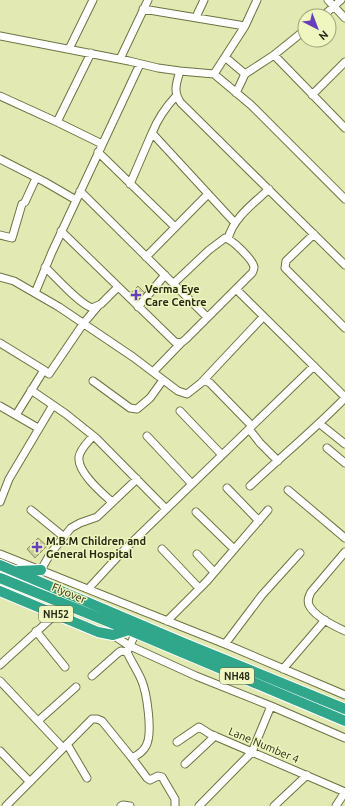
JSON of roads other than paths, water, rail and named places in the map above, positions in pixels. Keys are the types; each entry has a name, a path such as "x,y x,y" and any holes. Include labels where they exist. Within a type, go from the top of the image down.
{"highway":[{"name":"NH48","path":"0,565 345,708"},
{"path":"14,571 41,570"},
{"name":"Flyover","path":"0,578 132,631"},
{"name":"NH52","path":"0,591 98,632 113,635"},
{"path":"113,635 132,631"},
{"name":"NH48","path":"132,631 345,721"}],"street":[{"path":"68,49 93,0"},
{"path":"120,59 148,0"},
{"path":"196,17 204,0"},
{"path":"214,74 245,26 258,0"},
{"path":"328,0 345,18"},
{"path":"335,7 341,0"},
{"path":"143,9 245,26"},
{"path":"0,36 140,64 180,71 214,74 251,105 345,199"},
{"path":"236,93 245,74 274,55 297,36"},
{"path":"57,122 91,53"},
{"path":"274,55 312,95 344,125"},
{"path":"225,57 245,74"},
{"path":"312,95 345,62"},
{"path":"35,293 61,231 140,64"},
{"path":"180,71 176,85 176,96 181,103 345,265"},
{"path":"0,96 102,144"},
{"path":"130,184 157,120 165,107 176,96"},
{"path":"152,133 235,223"},
{"path":"98,152 174,227"},
{"path":"0,159 76,200"},
{"path":"0,235 12,238 23,203 36,178"},
{"path":"228,239 235,223 269,189"},
{"path":"80,191 207,317"},
{"path":"146,257 208,194"},
{"path":"61,231 175,342 181,342"},
{"path":"314,234 286,261 285,268 345,328"},
{"path":"153,372 181,342 236,290 252,273 254,268 252,263 233,242 225,238 208,250 174,283"},
{"path":"45,267 88,307 92,308 98,306"},
{"path":"138,307 165,275"},
{"path":"0,277 14,281 35,293 83,324 178,391 187,394 204,380 264,317"},
{"path":"0,343 49,374 83,324 98,306 118,287"},
{"path":"236,290 345,398 320,424 250,486"},
{"path":"88,588 124,550 314,366"},
{"path":"16,415 44,370"},
{"path":"93,381 130,408 136,409 150,398 163,380"},
{"path":"204,380 210,384 250,427 260,443 278,461"},
{"path":"32,390 53,404 93,436 166,509"},
{"path":"1,498 9,479 53,404"},
{"path":"0,407 38,428"},
{"path":"180,411 222,455"},
{"path":"320,424 345,444"},
{"path":"93,436 82,450 79,458 81,467 85,475 112,502"},
{"path":"147,436 192,484"},
{"path":"327,448 344,462"},
{"path":"41,570 50,554 71,528 98,516 137,479"},
{"path":"227,488 258,521"},
{"path":"288,490 345,538"},
{"path":"31,510 64,537"},
{"path":"167,621 214,572 268,510"},
{"path":"196,512 234,549"},
{"path":"162,549 199,588"},
{"path":"225,644 262,595 300,552"},
{"path":"345,552 311,592 308,599 309,605 325,620 345,631"},
{"path":"0,554 88,588 345,695"},
{"path":"197,554 214,572"},
{"path":"0,665 36,630 56,614"},
{"path":"283,669 325,620"},
{"path":"36,630 65,667"},
{"path":"132,631 128,649 142,680 148,705 149,735 147,746 141,753 132,758"},
{"path":"113,635 128,649 271,706 345,738"},
{"path":"92,676 118,653 128,649"},
{"path":"0,680 38,721 65,746 87,778"},
{"path":"38,721 76,687"},
{"path":"200,806 252,752 271,706"},
{"path":"6,806 92,719 97,719 102,721 147,778 150,780 160,775 162,777 175,799 175,806"},
{"name":"Lane Number 4","path":"177,742 195,729 199,728 345,792"},
{"path":"186,764 215,736"},
{"path":"0,751 30,782"},
{"path":"274,806 306,775"},
{"path":"336,806 345,792"},
{"path":"121,806 130,806"}],"place":[{"name":"Verma Eye Care Centre","path":"136,295"},
{"name":"M.B.M Children and General Hospital","path":"37,547"}]}
